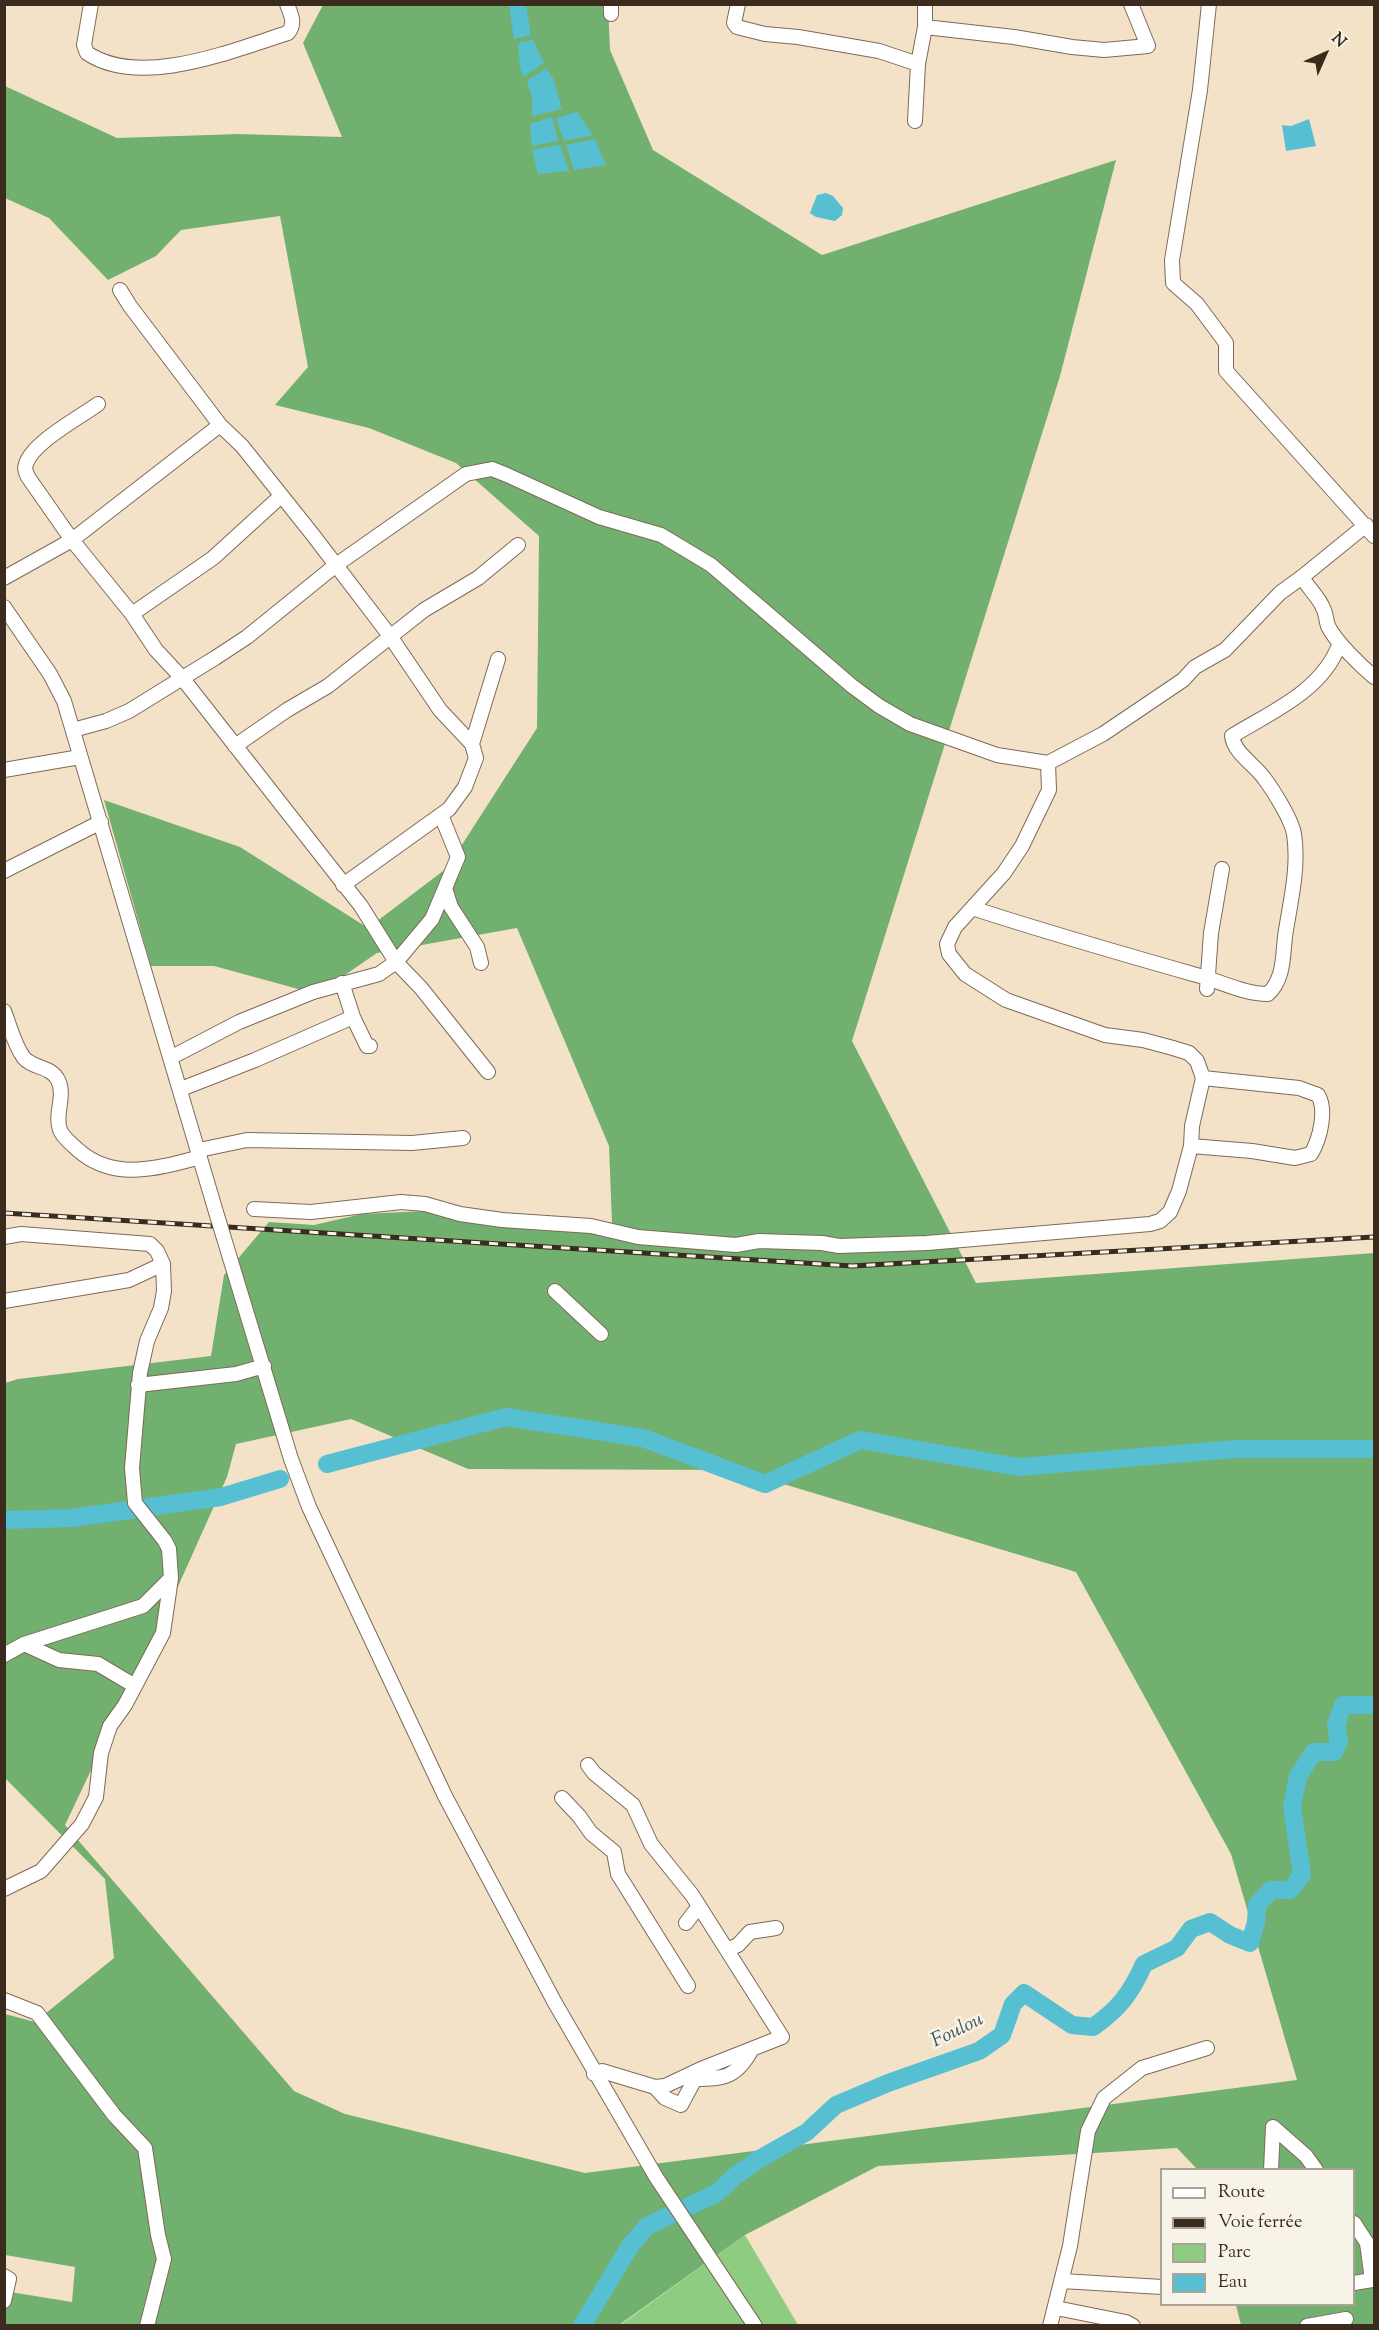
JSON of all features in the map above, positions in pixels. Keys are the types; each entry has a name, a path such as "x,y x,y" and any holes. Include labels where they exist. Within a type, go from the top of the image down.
{"street":[{"path":"91,4 84,45 87,53 121,66 181,65 210,59 288,33 293,20 287,4"},
{"path":"738,4 734,18 737,27 765,34 798,37 879,51 918,64"},
{"path":"915,122 918,64 925,27 925,4"},
{"path":"925,27 1104,50 1148,46 1131,4"},
{"path":"73,730 106,721 129,711 183,679 247,637 336,565 466,474 492,470 599,517 661,535 690,551 711,565 852,686 910,724 997,755 1048,763 1103,734 1184,680 1195,668 1225,650 1280,593 1370,531 1226,371 1226,343 1197,304 1173,283 1172,261 1201,79 1209,4"},
{"path":"120,290 220,425 242,446 336,565 390,636 440,710 472,744 476,758 465,787 449,809 343,885"},
{"path":"98,404 42,443 26,462 27,477 156,650 183,679 361,906 396,962 421,988 488,1072"},
{"path":"4,578 72,540 220,425"},
{"path":"132,615 213,558 281,496"},
{"path":"235,746 287,710 328,686 424,610 478,578 518,545"},
{"path":"1302,577 1323,607 1329,627 1339,645 1355,657 1374,677"},
{"path":"4,607 50,674 64,701 291,1459 309,1507 445,1796 594,2074 656,2177 754,2325"},
{"path":"972,908 1207,983 1268,994 1275,988 1282,971 1286,930 1292,901 1294,832 1264,778 1233,746 1232,735 1276,712 1324,673 1339,645"},
{"path":"472,744 498,659"},
{"path":"4,770 80,757"},
{"path":"254,1209 311,1212 401,1202 425,1204 460,1214 502,1220 591,1226 638,1237 736,1245 759,1241 811,1242 839,1246 927,1243 1141,1225 1160,1221 1170,1212 1191,1146 1192,1126 1203,1078 1197,1061 1189,1053 1143,1040 1105,1035 1012,1002 965,974 949,954 947,944 955,927 1004,873 1022,846 1049,790 1048,763"},
{"path":"170,1058 239,1022 313,992 378,974 396,962 432,919 458,857 441,815"},
{"path":"4,871 101,822"},
{"path":"1207,983 1222,869"},
{"path":"445,888 451,907 477,947 481,963"},
{"path":"342,983 353,1017 367,1046 370,1046"},
{"path":"4,1011 24,1058 52,1072 57,1079 61,1090 59,1127 69,1142 85,1156 106,1167 151,1170 247,1140 412,1143 463,1138"},
{"path":"181,1089 353,1017"},
{"path":"1191,1146 1252,1151 1295,1158 1311,1154 1317,1144 1323,1103 1318,1095 1299,1088 1203,1078"},
{"path":"4,1237 21,1234 150,1244 157,1251 163,1264 163,1300 147,1341 138,1385 132,1468 138,1508 169,1549 171,1578 164,1633 110,1726 101,1753 96,1797 82,1824 41,1871 4,1889"},
{"path":"4,1301 129,1280 163,1264"},
{"path":"555,1291 601,1334"},
{"path":"138,1385 236,1374 264,1366"},
{"path":"4,1655 24,1644 143,1606 171,1578"},
{"path":"24,1644 59,1660 98,1665 135,1686"},
{"path":"588,1765 594,1773 633,1805 651,1844 692,1895 782,2037 665,2086 655,2087 602,2071 594,2074"},
{"path":"562,1798 591,1833 614,1852 618,1874 688,1986"},
{"path":"686,1923 699,1906"},
{"path":"727,1950 738,1945 750,1932 776,1928"},
{"path":"4,2000 37,2013 114,2115 145,2148 158,2235 164,2259 147,2325"},
{"path":"1050,2325 1071,2246 1088,2131 1104,2098 1142,2068 1207,2048"},
{"path":"655,2087 665,2098 681,2105 695,2079 717,2079 731,2076 752,2049"},
{"path":"1271,2168 1273,2127 1306,2156 1315,2168"},
{"path":"1355,2226 1367,2242 1372,2280 1355,2283"},
{"path":"4,2276 9,2279 4,2301"},
{"path":"1062,2280 1160,2287"},
{"path":"1056,2308 1133,2325"},
{"path":"1307,2325 1346,2319"}],"green space":[{"path":"323,5 608,5 610,50 653,150 822,255 1116,160 1060,376 852,1041 976,1283 1374,1253 1374,2325 1241,2325 1236,2306 1355,2306 1355,2168 1196,2168 1177,2148 878,2166 745,2235 619,2325 5,2325 4,2291 72,2302 75,2267 5,2255 5,2014 35,2022 114,1958 105,1879 5,1778 5,1383 18,1379 211,1356 224,1275 269,1222 314,1225 362,1214 447,1210 612,1223 609,1146 517,928 377,953 339,979 302,990 214,966 151,966 104,800 240,847 368,928 447,868 537,728 539,536 456,463 369,428 275,405 308,367 280,216 181,230 156,256 108,280 49,218 5,198 5,86 117,138 239,134 342,137 303,43","holes":["351,1419 468,1469 737,1470 1076,1572 1231,1854 1297,2080 585,2173 345,2114 294,2091 65,1825 176,1591 227,1477 236,1444"]},
{"path":"745,2235 798,2325 619,2326"}],"water":[{"path":"509,5 526,5 531,35 514,39"},
{"path":"533,40 544,63 523,77 518,43"},
{"path":"546,68 553,78 562,109 532,116 532,98 527,81"},
{"path":"577,112 593,135 564,141 556,118"},
{"path":"552,117 558,141 532,146 530,124"},
{"path":"1309,119 1316,146 1286,151 1282,125 1291,126"},
{"path":"595,139 606,165 574,170 566,145"},
{"path":"560,145 569,171 538,174 532,150"},
{"path":"826,193 833,196 843,208 842,215 835,221 816,217 810,213 817,195"}],"waterway":[{"path":"327,1464 506,1417 643,1438 765,1484 860,1440 1019,1467 1236,1449 1374,1449"},
{"path":"4,1520 72,1518 221,1497 280,1479"},
{"name":"Foulou","path":"582,2326 630,2246 647,2226 717,2193 735,2176 761,2158 807,2132 836,2105 888,2083 979,2051 1002,2035 1013,2004 1024,1993 1072,2025 1093,2027 1123,2000 1144,1964 1177,1948 1191,1929 1210,1922 1230,1935 1250,1943 1256,1922 1257,1905 1271,1890 1290,1890 1302,1875 1292,1807 1298,1776 1314,1752 1334,1752 1339,1741 1336,1725 1343,1705 1374,1705"}],"railway":[{"path":"4,1213 852,1266 1374,1237"}]}
